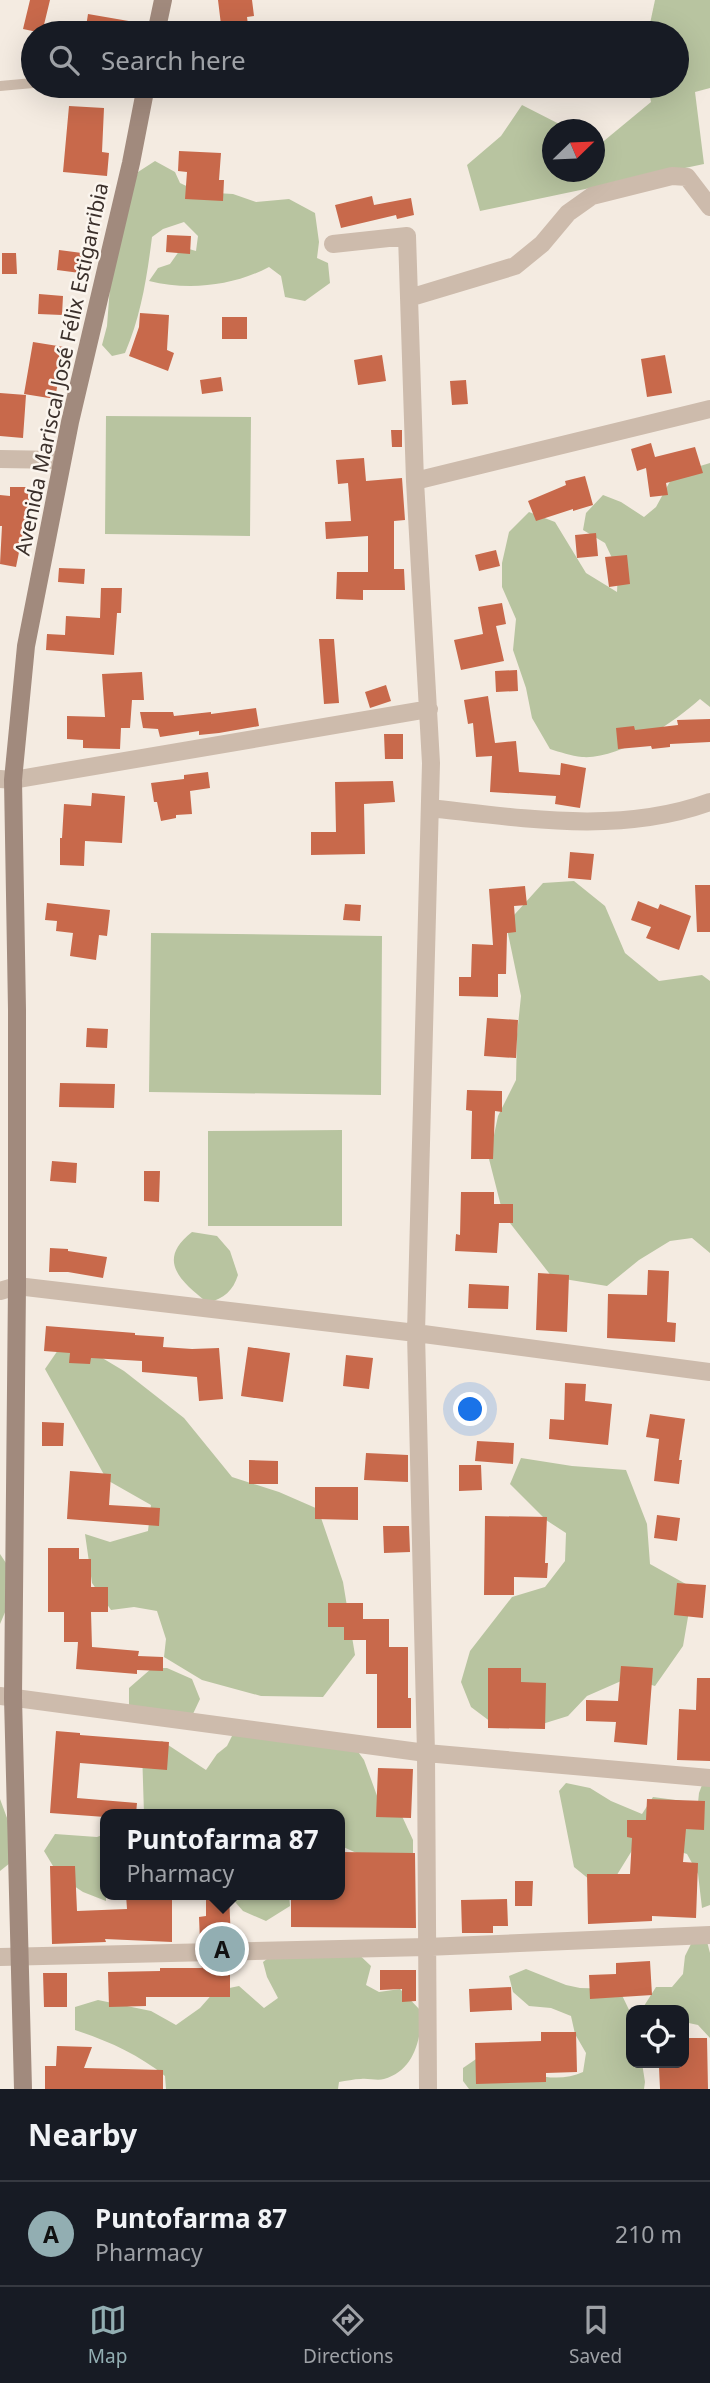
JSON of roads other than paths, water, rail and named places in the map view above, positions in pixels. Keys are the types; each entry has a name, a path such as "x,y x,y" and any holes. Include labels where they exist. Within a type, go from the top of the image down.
{"main road":[{"path":"159,21 163,0"},
{"name":"Avenida Mariscal José Félix Estigarribia","path":"23,2089 7,1697 9,1289 17,1010 7,779 26,646 62,460 144,98"}],"street":[{"path":"409,298 515,266 542,244 568,213 592,196 672,176 687,177 710,207"},
{"path":"333,244 407,236 415,481 431,763 416,1333 426,1753 428,2089"},
{"path":"415,481 710,409"},
{"path":"0,459 62,460"},
{"path":"7,779 429,709"},
{"path":"430,808 559,822 605,822 688,810 710,802"},
{"path":"0,1276 4,1276 9,1289 416,1333 710,1372"},
{"path":"7,1697 426,1753 710,1778"},
{"path":"0,1957 426,1947 710,1935"}],"lane":[{"path":"0,86 21,84"}],"place":[{"name":"Puntofarma 87","path":"222,1949"}]}
